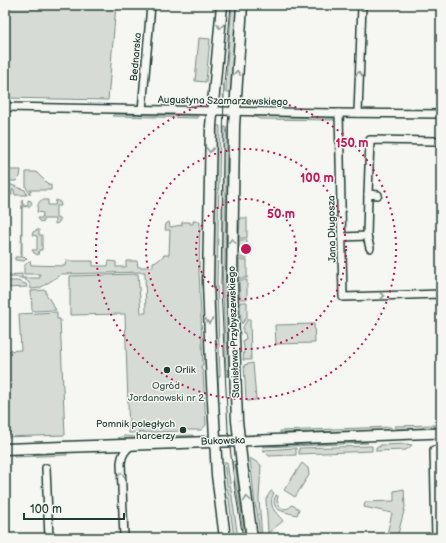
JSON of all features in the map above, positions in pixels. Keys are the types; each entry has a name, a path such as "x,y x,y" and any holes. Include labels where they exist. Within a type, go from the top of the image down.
{"main road":[{"path":"222,5 212,111 208,282 214,442 218,489 225,538"},
{"name":"Stanisława Przybyszewskiego","path":"242,5 234,111 232,284 237,421 252,538"},
{"name":"Bukowska","path":"5,449 239,441"}],"street":[{"name":"Bednarska","path":"142,110 150,5"},
{"path":"358,113 362,5"},
{"name":"Augustyna Szamarzewskiego","path":"5,107 441,114"},
{"name":"Jana Długosza","path":"339,113 343,297 441,294"},
{"path":"370,248 367,236 370,140 437,141"},
{"path":"368,194 378,195"},
{"path":"342,237 367,236"},
{"name":"Bukowska","path":"239,441 441,433"},
{"path":"124,538 121,463 122,455 126,449 132,445"},
{"path":"434,450 436,538"},
{"path":"46,468 49,538"}],"green space":[{"path":"5,5 116,5 108,100 5,98"},
{"path":"232,5 239,5 232,92 226,92 227,64"},
{"path":"199,38 210,39 206,82 195,81"},
{"path":"115,114 198,116 198,118 112,116"},
{"path":"252,116 332,118 335,120 260,119"},
{"path":"216,126 220,126 217,285 220,376 218,377 219,395 217,395 213,282"},
{"path":"224,127 226,127 227,136 225,262 229,376 226,376 222,262"},
{"path":"5,170 21,170 20,177 16,181 10,181 5,178"},
{"path":"26,172 36,172 49,185 51,185 51,190 30,190 30,195 26,187"},
{"path":"5,184 25,190 27,195 15,195 14,190 12,190 12,195 7,195"},
{"path":"22,199 23,205 28,205 28,200 32,203 29,206 22,207 22,257 27,258 24,261 15,260 15,257 21,257"},
{"path":"42,200 48,200 48,205 55,205 56,200 60,202 61,206 56,206 56,218 61,219 58,223 55,224 55,219 43,219 43,223 39,221 37,218 42,218 43,213 37,212 39,202"},
{"path":"240,218 247,218 247,238 239,238"},
{"name":"Ogród Jordanowski nr 2","path":"193,221 200,221 199,271 203,365 201,366 203,371 206,425 201,430 184,430 184,428 182,428 181,431 129,433 125,314 70,315 70,276 138,274 141,313 146,313 145,272 61,274 40,288 31,289 30,285 25,279 5,277 5,275 22,274 22,278 40,278 40,274 24,274 24,266 30,260 31,265 65,266 66,261 93,261 93,266 108,266 109,261 116,262 116,267 126,267 126,261 137,261 138,267 153,267 153,262 158,261 164,255 169,255 170,230 165,230 166,224 169,222 170,227 182,225 182,222 190,222 190,224 193,224"},
{"path":"39,230 39,235 42,235 42,250 39,250 38,255 32,250 37,250 37,236 32,235 33,232"},
{"path":"239,240 247,240 247,258 239,258"},
{"path":"239,260 247,260 247,278 239,278"},
{"path":"239,280 247,280 247,299 240,299"},
{"path":"5,281 17,281 26,284 27,287 5,288"},
{"path":"46,290 46,294 56,310 32,310 31,291"},
{"path":"240,302 247,302 247,317 242,324 241,321"},
{"path":"57,312 57,319 60,319 65,435 5,437 5,351 21,350 19,314"},
{"path":"248,319 250,319 251,360 243,360 243,340 246,339 245,333 243,333 243,327"},
{"path":"314,324 315,343 276,344 275,325"},
{"path":"253,363 256,400 247,401 244,365"},
{"path":"434,425 435,428 396,429 395,426"},
{"path":"391,427 391,430 280,433 280,431"},
{"path":"193,435 193,437 118,438 124,436"},
{"path":"355,442 368,443 262,446"},
{"path":"380,445 412,445 406,450 376,451 376,447 380,447"},
{"path":"372,446 372,451 299,454 299,448"},
{"path":"296,448 296,455 269,456 263,450"},
{"path":"67,453 67,455 14,457 14,455"},
{"path":"250,458 261,465 259,499 262,538 260,538 255,505"},
{"path":"235,461 246,538 244,538 232,462"},
{"path":"224,462 227,462 238,538 234,538"},
{"path":"302,463 308,468 309,475 295,497 284,490"},
{"path":"404,489 405,507 397,538 386,538 392,513 364,507 365,502 394,501 394,491"},
{"path":"271,491 274,493 271,502 273,508 283,521 268,533 266,499"},
{"path":"276,495 278,496 277,501 280,507 287,509 292,505 299,509 297,515 283,512 276,508 274,500"}],"tram line":[{"path":"231,5 224,84 221,289 228,430 243,538"}],"place":[{"name":"Orlik","path":"167,370"},
{"name":"Pomnik poległych harcerzy","path":"183,430"}]}
